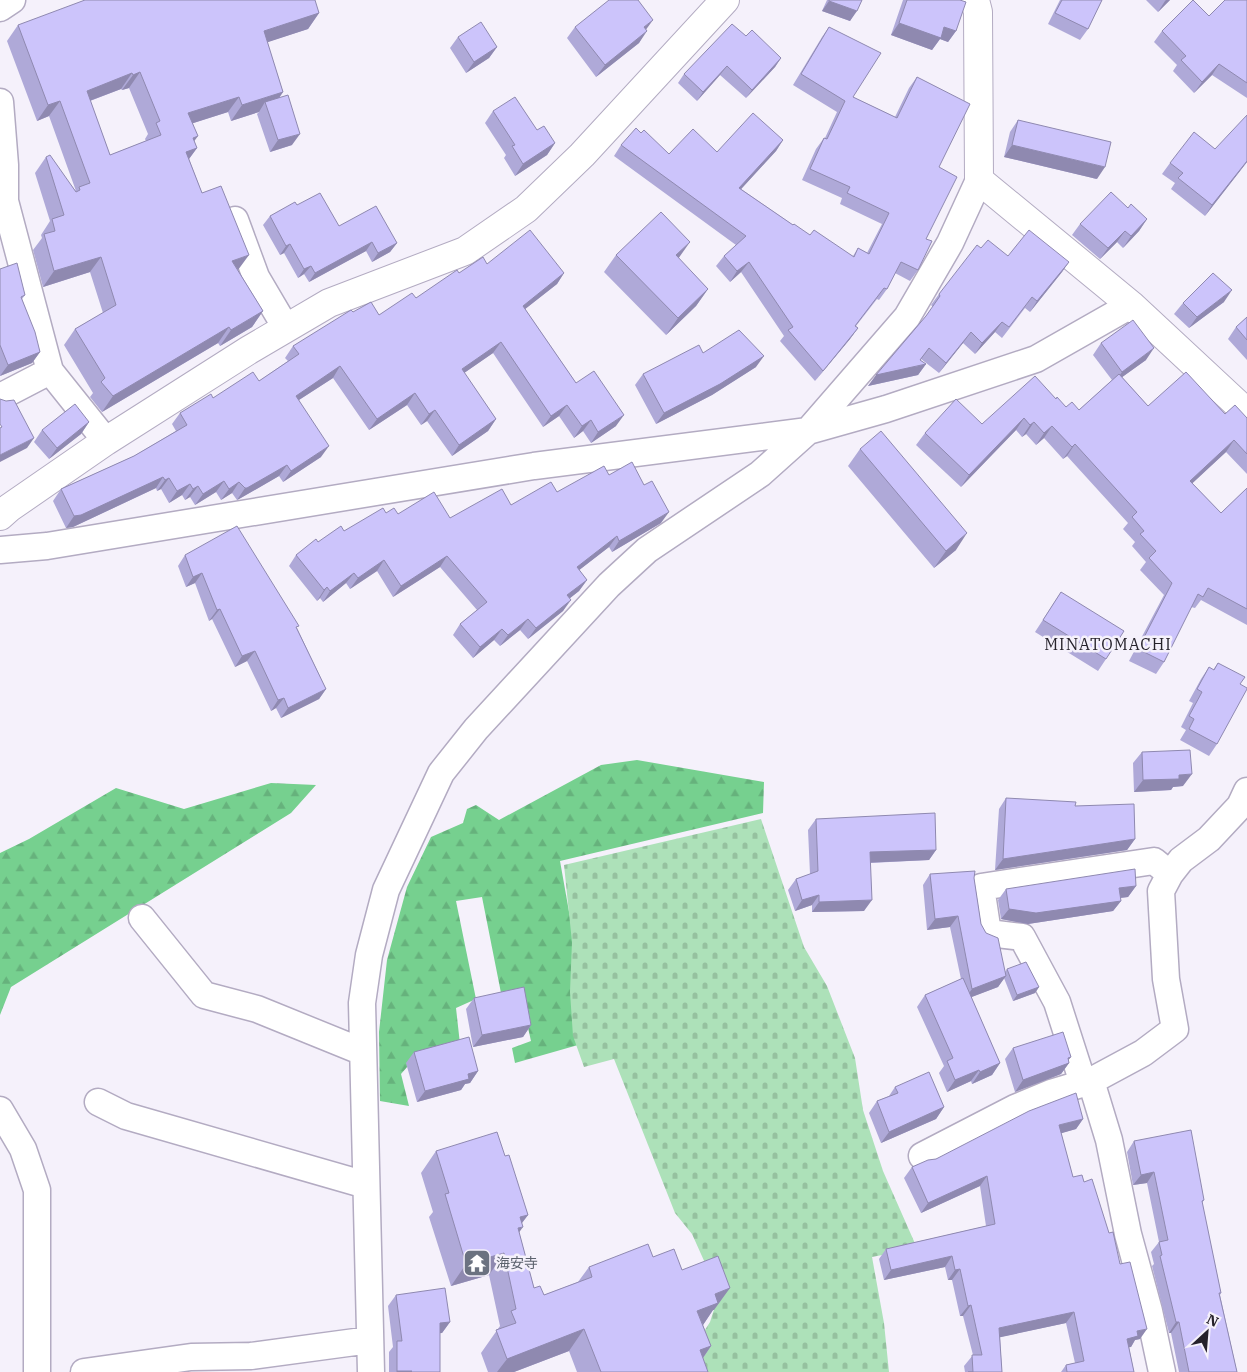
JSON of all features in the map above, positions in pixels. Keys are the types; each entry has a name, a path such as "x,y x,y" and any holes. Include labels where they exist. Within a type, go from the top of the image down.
{"street":[{"path":"0,8 12,0"},
{"path":"0,516 106,441 286,328 329,303 465,251 526,209 582,155 725,0"},
{"path":"371,1372 362,1003 369,955 386,890 441,773 476,729 609,585 647,550 760,474 808,431 907,317 950,243 979,180 978,12 975,0"},
{"path":"0,102 5,164 5,201 50,372 106,441"},
{"path":"979,180 1131,306 1247,413"},
{"path":"235,220 256,277 286,328"},
{"path":"0,550 47,546 534,466 808,431 886,409 1036,359 1131,306"},
{"path":"0,397 50,372"},
{"path":"922,1156 1016,1108 1051,1093 1087,1082 1143,1053 1175,1029 1166,978 1161,891 1170,874 1181,860 1209,839 1240,806 1247,790"},
{"path":"1162,1372 1149,1311 1128,1234 1109,1140 1057,1002 1022,937 988,933 981,888 1154,861 1170,874"},
{"path":"142,918 204,995 257,1009 363,1052"},
{"path":"98,1102 126,1116 366,1185"},
{"path":"0,1110 23,1149 37,1190 37,1372"},
{"path":"84,1372 191,1357 251,1356 370,1340"}],"green space":[{"path":"637,760 764,782 763,813 560,861 592,1041 515,1063 512,1048 531,1041 520,992 501,993 482,897 456,901 476,999 456,1008 460,1044 421,1051 401,1074 409,1106 380,1101 379,1032 387,960 407,887 431,837 463,823 467,809 476,805 499,820 601,765"},
{"path":"271,783 316,785 291,813 11,987 0,1015 0,853 29,839 116,788 184,809"},
{"path":"761,819 804,947 827,986 855,1058 863,1110 883,1171 917,1248 872,1257 884,1323 889,1372 698,1372 698,1341 710,1322 719,1294 692,1234 675,1213 614,1059 584,1067 573,1036 570,992 572,942 564,865"}],"building":[{"path":"85,0 315,0 319,13 264,31 283,92 242,105 239,97 188,113 198,136 193,138 197,148 186,152 202,193 221,186 249,255 232,261 263,311 231,330 229,327 113,396 101,382 105,378 75,329 116,305 101,257 54,271 44,234 55,231 52,219 64,215 46,157 50,155 76,192 80,190 79,187 90,183 60,101 48,105 18,25","holes":["140,72 160,121 156,123 161,135 110,155 87,91 132,73 133,75"]},
{"path":"609,0 638,0 653,20 644,27 647,31 605,65 575,27"},
{"path":"829,0 862,0 857,11"},
{"path":"907,0 960,0 966,2 956,31 944,27 941,38 899,23"},
{"path":"1062,0 1102,0 1088,29 1055,13"},
{"path":"1193,0 1209,16 1225,0 1247,0 1247,83 1219,64 1202,82 1181,60 1186,56 1162,31"},
{"path":"481,22 497,47 474,62 458,37"},
{"path":"732,24 746,36 752,30 781,58 752,90 727,66 703,92 684,74"},
{"path":"829,27 881,53 853,97 897,118 917,77 970,104 939,167 957,177 926,239 932,241 918,270 901,262 887,289 884,288 855,326 858,328 823,371 788,330 793,327 749,262 737,271 724,256 746,236 621,145 636,128 641,133 644,130 669,154 693,129 717,152 753,113 783,140 739,188 810,235 814,230 854,257 858,248 869,254 889,213 847,193 850,187 810,169 824,138 827,139 845,101 801,74"},
{"path":"288,95 300,134 278,140 265,102"},
{"path":"515,97 537,130 544,126 555,143 523,164 512,146 515,145 493,111"},
{"path":"1247,115 1247,161 1212,205 1178,178 1183,173 1170,163 1194,132 1215,149"},
{"path":"1018,120 1111,142 1105,167 1012,145"},
{"path":"1111,192 1128,208 1131,204 1147,219 1131,236 1125,231 1108,248 1080,224"},
{"path":"320,193 339,226 376,206 397,243 378,253 372,242 315,273 311,266 304,269 290,244 286,246 270,216 295,202 297,205"},
{"path":"661,212 690,242 676,255 708,289 678,318 616,255"},
{"path":"530,230 564,273 523,306 576,383 594,371 624,415 598,432 591,420 582,426 567,405 551,416 501,342 462,369 496,419 459,445 435,410 429,414 415,393 377,419 340,366 296,396 329,446 291,471 287,465 247,488 239,482 229,489 224,481 203,494 198,486 193,489 190,484 177,491 169,478 165,480 163,477 81,515 74,516 61,489 134,456 187,425 180,413 211,394 213,398 253,372 259,381 299,354 293,346 351,310 353,312 371,302 379,315 412,293 416,298 457,270 459,273 483,257 487,264"},
{"path":"1029,230 1069,262 1037,301 1032,297 1009,327 1002,322 982,343 971,332 946,363 929,348 920,360 926,364 876,375 926,316 940,296 939,294 977,245 981,248 988,240 1008,256"},
{"path":"17,263 25,295 21,297 35,332 40,352 8,365 0,345 0,269"},
{"path":"1213,273 1232,290 1197,317 1183,303"},
{"path":"1247,317 1247,340 1236,327"},
{"path":"1133,320 1154,348 1122,372 1101,343"},
{"path":"739,330 764,356 720,384 664,413 643,374 699,345 703,353"},
{"path":"1186,372 1225,414 1235,405 1247,418 1247,454 1234,440 1190,481 1221,513 1247,488 1247,609 1208,588 1203,597 1198,594 1164,662 1138,649 1172,583 1149,558 1156,551 1140,534 1144,531 1132,517 1137,512 1075,444 1072,447 1052,426 1044,433 1034,422 1030,425 1024,418 969,475 925,433 956,399 982,424 1035,376 1066,407 1072,402 1079,410 1119,374 1148,406"},
{"path":"0,399 6,401 14,400 34,438 0,455 0,428 2,427 0,424"},
{"path":"75,404 89,422 57,448 42,430"},
{"path":"881,431 967,533 946,551 860,449"},
{"path":"632,462 644,485 652,481 669,512 619,541 617,536 577,567 587,580 567,595 571,600 536,628 528,619 508,635 502,629 480,647 460,624 487,602 447,556 401,586 384,560 358,578 354,573 330,591 327,587 324,590 296,555 316,539 318,542 341,526 344,531 383,508 386,513 394,508 398,514 434,492 450,518 502,489 511,505 551,482 557,492 604,466 609,475"},
{"path":"237,526 299,626 296,627 326,689 288,708 284,698 278,700 255,651 242,656 220,609 217,610 202,573 193,577 185,555"},
{"path":"1061,592 1124,631 1106,659 1043,620"},
{"path":"1218,663 1245,677 1240,684 1247,689 1217,744 1189,729 1194,719 1189,716 1202,692 1197,689 1209,667 1214,670"},
{"path":"1190,750 1192,774 1179,775 1179,779 1143,780 1142,752"},
{"path":"1006,798 1076,802 1075,806 1134,804 1135,839 1003,859"},
{"path":"935,813 936,850 870,852 872,900 819,902 819,895 802,900 796,879 818,871 816,819"},
{"path":"1135,869 1136,886 1119,888 1121,901 1036,913 1009,909 1006,889"},
{"path":"975,871 974,878 981,924 986,933 998,938 1006,976 972,989 958,916 935,919 930,874"},
{"path":"1026,962 1039,987 1017,995 1007,969"},
{"path":"963,978 1000,1063 955,1080 947,1061 953,1058 925,995"},
{"path":"524,987 531,1025 482,1035 474,998"},
{"path":"1063,1032 1071,1057 1068,1058 1069,1063 1023,1080 1013,1048"},
{"path":"469,1037 478,1071 468,1074 469,1079 425,1091 414,1052"},
{"path":"929,1072 944,1107 889,1132 877,1101 898,1093 895,1087"},
{"path":"1076,1093 1083,1119 1059,1125 1073,1177 1082,1175 1084,1182 1092,1179 1109,1233 1113,1232 1120,1264 1130,1262 1147,1329 1137,1331 1138,1336 1127,1339 1134,1372 1067,1372 1066,1365 1084,1361 1074,1312 999,1328 1002,1372 973,1372 972,1355 982,1355 971,1305 968,1306 960,1269 955,1270 952,1256 891,1270 886,1249 995,1224 987,1176 928,1203 912,1167 928,1160 936,1159 1029,1111"},
{"path":"1191,1130 1204,1200 1202,1201 1221,1293 1219,1293 1237,1372 1189,1372 1179,1322 1176,1322 1160,1256 1162,1255 1159,1242 1168,1240 1154,1172 1141,1175 1134,1141"},
{"name":"海安寺","path":"497,1132 505,1156 509,1155 528,1215 520,1217 523,1227 518,1228 534,1288 540,1286 544,1295 592,1277 589,1267 648,1244 653,1257 674,1249 682,1270 718,1256 730,1288 715,1294 718,1303 697,1311 711,1346 700,1350 708,1372 601,1372 584,1329 507,1359 496,1330 516,1323 511,1311 516,1309 504,1253 466,1264 445,1194 449,1193 436,1151"},
{"path":"445,1288 450,1322 440,1323 440,1372 397,1371 397,1341 402,1341 396,1295"}],"place":[{"name":"海安寺","path":"477,1263"}],"district":[{"name":"MINATOMACHI","path":"1108,644"}]}
